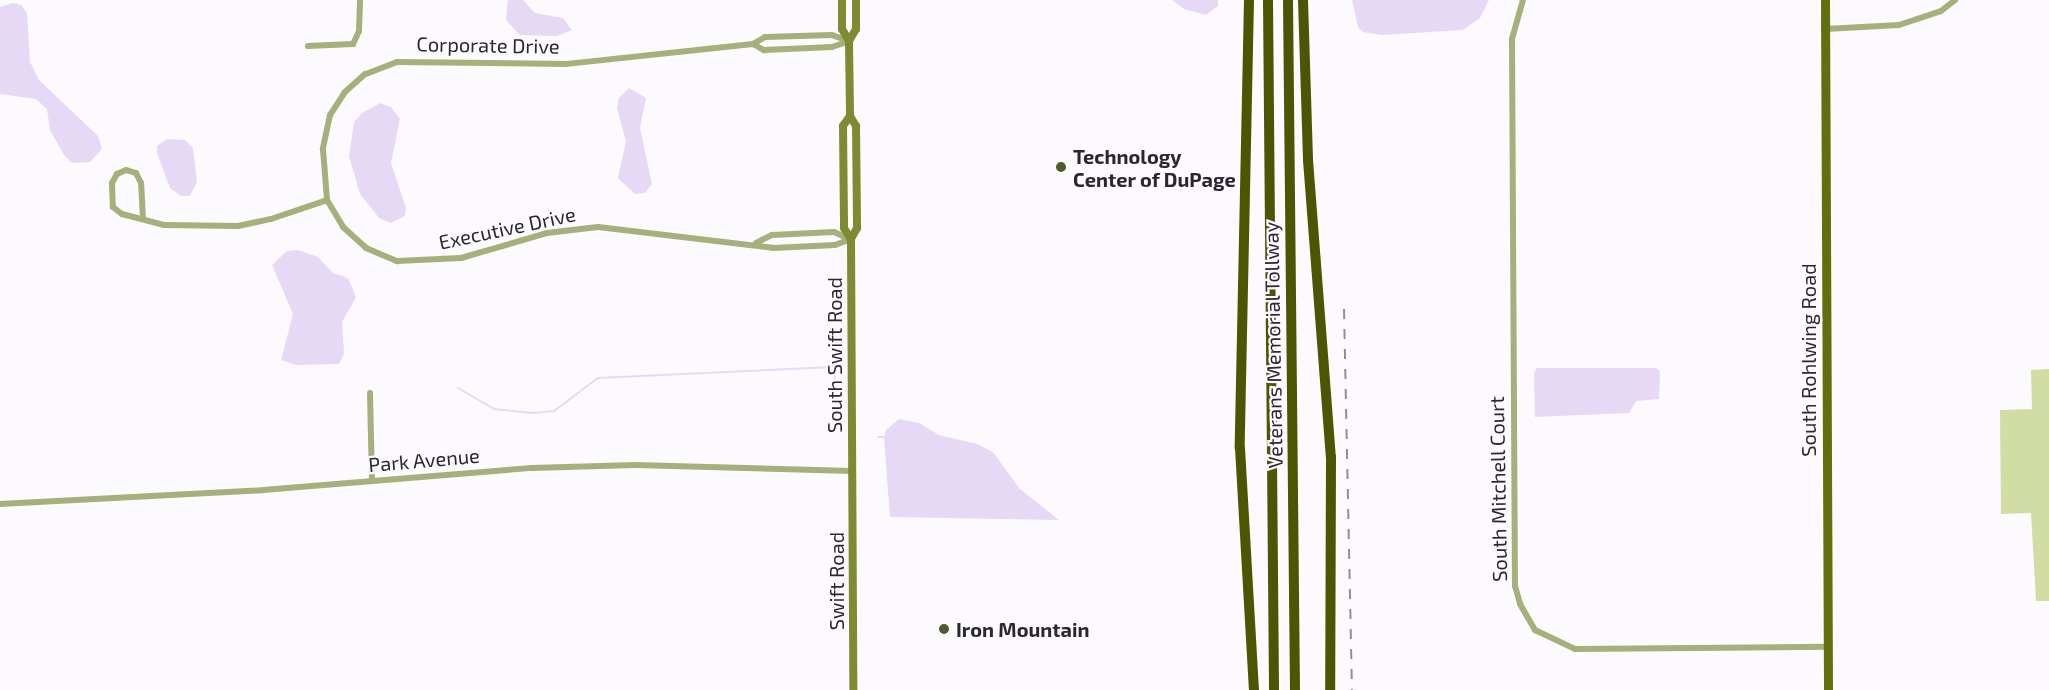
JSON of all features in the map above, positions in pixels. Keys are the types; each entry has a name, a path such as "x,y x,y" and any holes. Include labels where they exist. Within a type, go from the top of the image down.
{"highway":[{"path":"1247,0 1240,448 1254,690"},
{"name":"Veterans Memorial Tollway","path":"1268,0 1274,690"},
{"name":"Veterans Memorial Tollway","path":"1288,0 1296,690"},
{"path":"1305,0 1304,72 1332,457 1330,690"}],"main road":[{"name":"South Rohlwing Road","path":"1825,0 1828,690"}],"street":[{"path":"308,46 352,44 359,31 360,0"},
{"path":"842,0 842,29 849,41 856,29 856,0"},
{"name":"South Mitchell Court","path":"1523,0 1512,39 1515,586 1523,612 1543,635 1575,649 1828,646"},
{"path":"1825,29 1899,25 1941,11 1955,0"},
{"name":"Corporate Drive","path":"327,200 323,149 330,115 355,81 384,65 436,60 567,64 753,44 765,38 832,35 849,41"},
{"name":"Corporate Drive","path":"753,44 764,50 832,46 849,41"},
{"name":"South Swift Road","path":"849,41 850,116 856,126 857,228 851,239 852,471"},
{"name":"South Swift Road","path":"850,116 843,126 843,149 844,228 851,239"},
{"path":"143,219 141,183 136,173 126,170 117,174 112,183 113,207 122,214 143,219 188,228 238,226 271,219 327,200"},
{"name":"Executive Drive","path":"327,200 343,227 366,248 385,258 409,263 461,258 547,233 598,227 637,228 719,243 755,243 772,248 835,245 851,239"},
{"name":"Executive Drive","path":"755,243 772,235 834,232 851,239"},
{"path":"370,393 372,481"},
{"name":"Park Avenue","path":"0,504 372,481 507,470 628,466 852,471"},
{"name":"Swift Road","path":"852,471 853,690"}],"green space":[{"path":"2049,369 2049,601 2036,601 2031,513 2001,514 2000,410 2032,409 2031,370"}],"shaded area":[{"path":"508,0 523,0 535,13 563,18 572,30 557,36 520,35 506,20"},
{"path":"1172,0 1218,0 1218,6 1206,15 1184,9"},
{"path":"1352,0 1489,0 1480,18 1463,30 1381,35 1363,32 1358,27"},
{"path":"13,3 21,5 27,13 30,62 39,80 98,136 102,149 90,162 72,163 64,155 50,130 47,109 36,99 0,94 0,7"},
{"path":"629,88 646,98 640,128 652,184 645,193 635,194 618,178 626,141 617,109 619,98"},
{"path":"380,103 391,107 400,119 391,163 406,208 405,216 391,223 379,218 360,194 349,156 354,122 362,113"},
{"path":"167,139 185,140 193,148 197,182 190,196 181,196 170,188 157,153 157,146"},
{"path":"298,250 318,257 333,273 348,278 356,297 342,322 344,354 339,364 296,365 281,360 293,314 272,265 287,251"},
{"path":"1537,368 1656,368 1660,371 1659,399 1636,401 1629,413 1535,417 1534,373"},
{"path":"899,419 919,423 939,435 977,444 993,452 1019,488 1059,520 890,517 884,439 886,430"}],"waterway":[{"path":"458,388 494,409 532,413 554,411 598,378 834,367 836,407"},
{"path":"878,437 884,437"}],"railway":[{"path":"1344,309 1352,690"}],"place":[{"name":"Technology Center of DuPage","path":"1061,167"},
{"name":"Iron Mountain","path":"944,629"}]}
